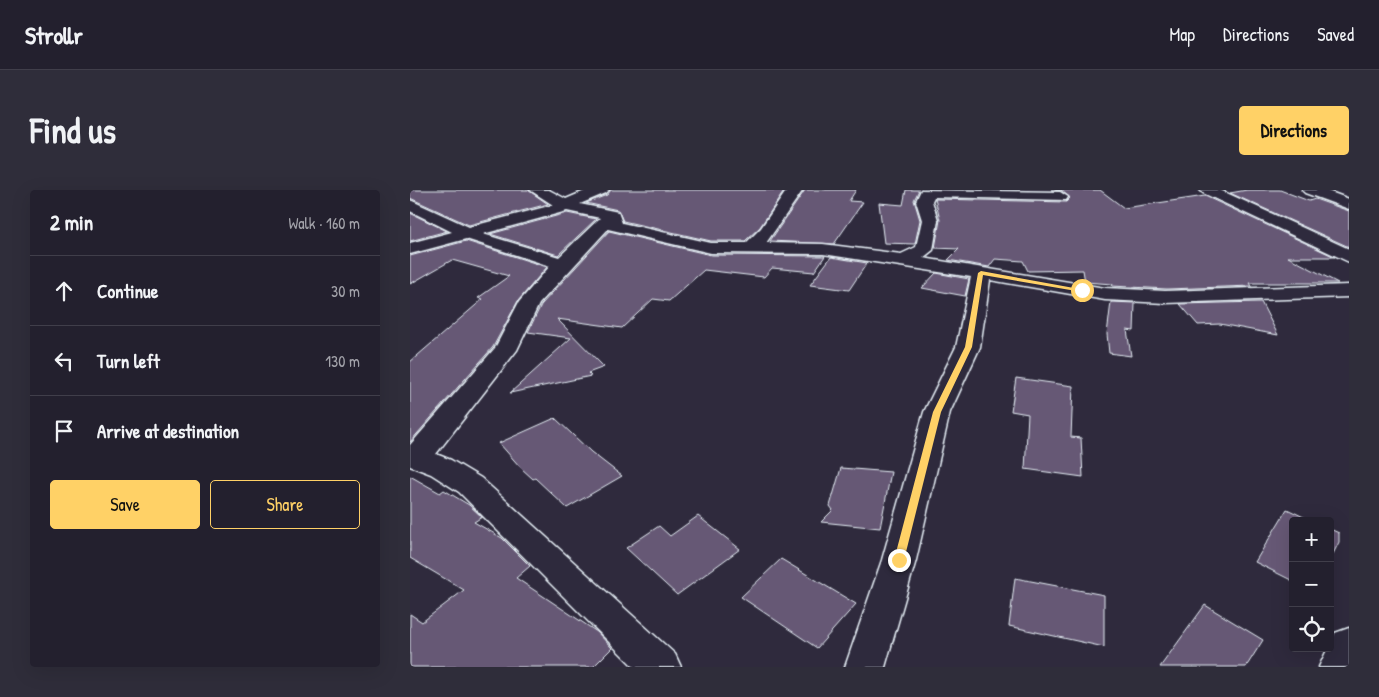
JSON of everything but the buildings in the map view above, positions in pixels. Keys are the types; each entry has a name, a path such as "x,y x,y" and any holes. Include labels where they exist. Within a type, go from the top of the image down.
{"street":[{"path":"538,190 568,206 612,216"},
{"path":"410,249 568,206 573,201 602,190"},
{"path":"750,249 766,232 795,190"},
{"path":"1208,190 1349,256"},
{"path":"1310,190 1349,204"},
{"path":"904,260 924,250 930,220 924,201 929,191 1060,197"},
{"path":"410,205 467,234 563,264"},
{"path":"612,216 615,226 711,248 823,248 1105,294 1140,297 1349,291"},
{"path":"612,216 563,264 529,302 504,350 414,456 442,467 470,485 661,667"},
{"path":"865,667 899,560 937,412 968,347 981,273"},
{"path":"1338,667 1349,645"}],"route":[{"path":"899,560 937,412 968,347 981,273 1082,290"}]}
